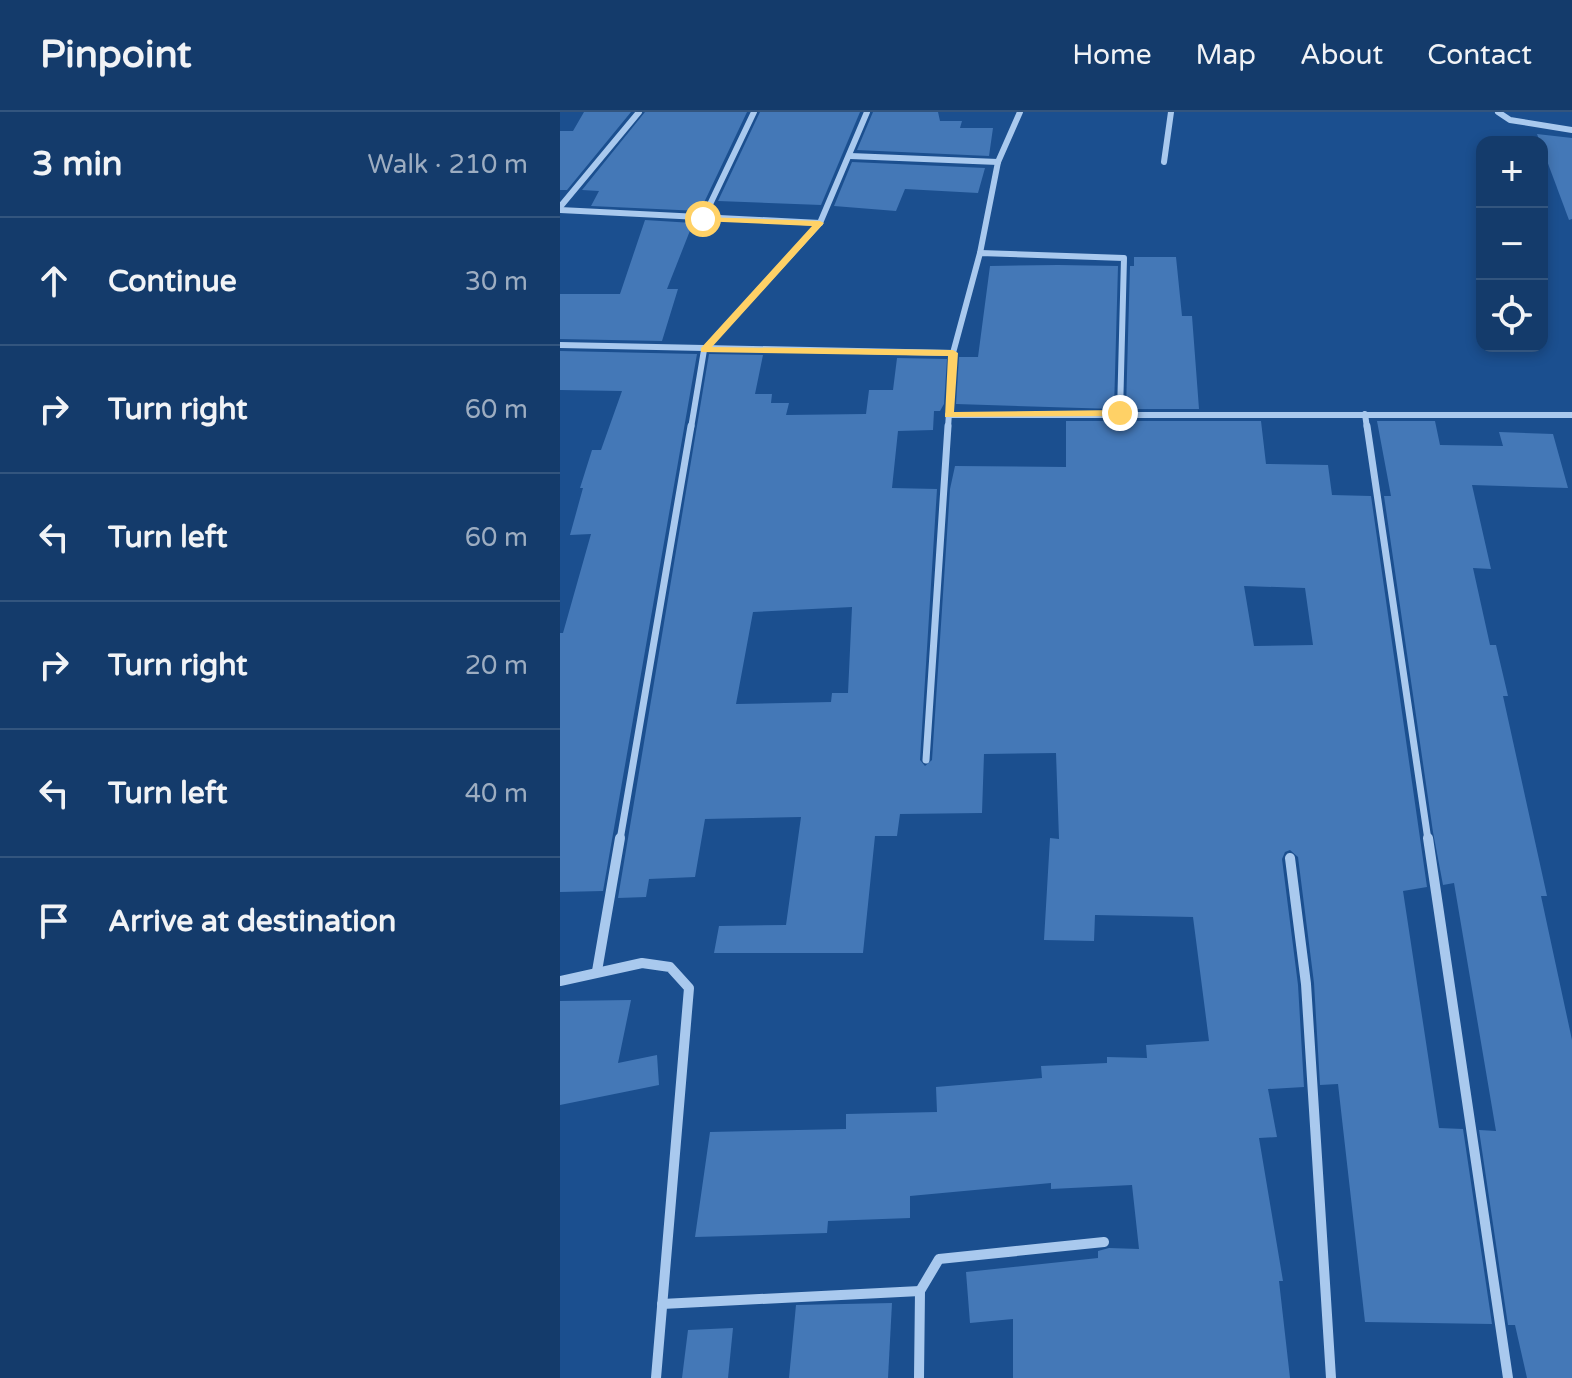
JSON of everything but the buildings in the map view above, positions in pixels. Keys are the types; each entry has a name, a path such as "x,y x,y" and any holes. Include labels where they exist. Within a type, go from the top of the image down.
{"street":[{"path":"560,209 639,112"},
{"path":"703,219 754,112"},
{"path":"597,971 704,350 820,223 867,112"},
{"path":"926,760 953,353 980,253 998,162 1020,112"},
{"path":"1164,162 1171,112"},
{"path":"1498,112 1510,120 1572,130"},
{"path":"850,156 998,162"},
{"path":"560,209 820,223"},
{"path":"980,253 1124,258 1120,413"},
{"path":"560,345 953,353"},
{"path":"1365,414 1508,1378"},
{"path":"948,415 1572,415"},
{"path":"1290,858 1306,984 1331,1378"},
{"path":"560,981 642,963 670,967 689,988 656,1378"},
{"path":"919,1378 920,1291 939,1259 1104,1242"},
{"path":"662,1304 920,1291"}],"route":[{"path":"703,219 820,223 704,350 953,353 948,415 1120,413"}]}
